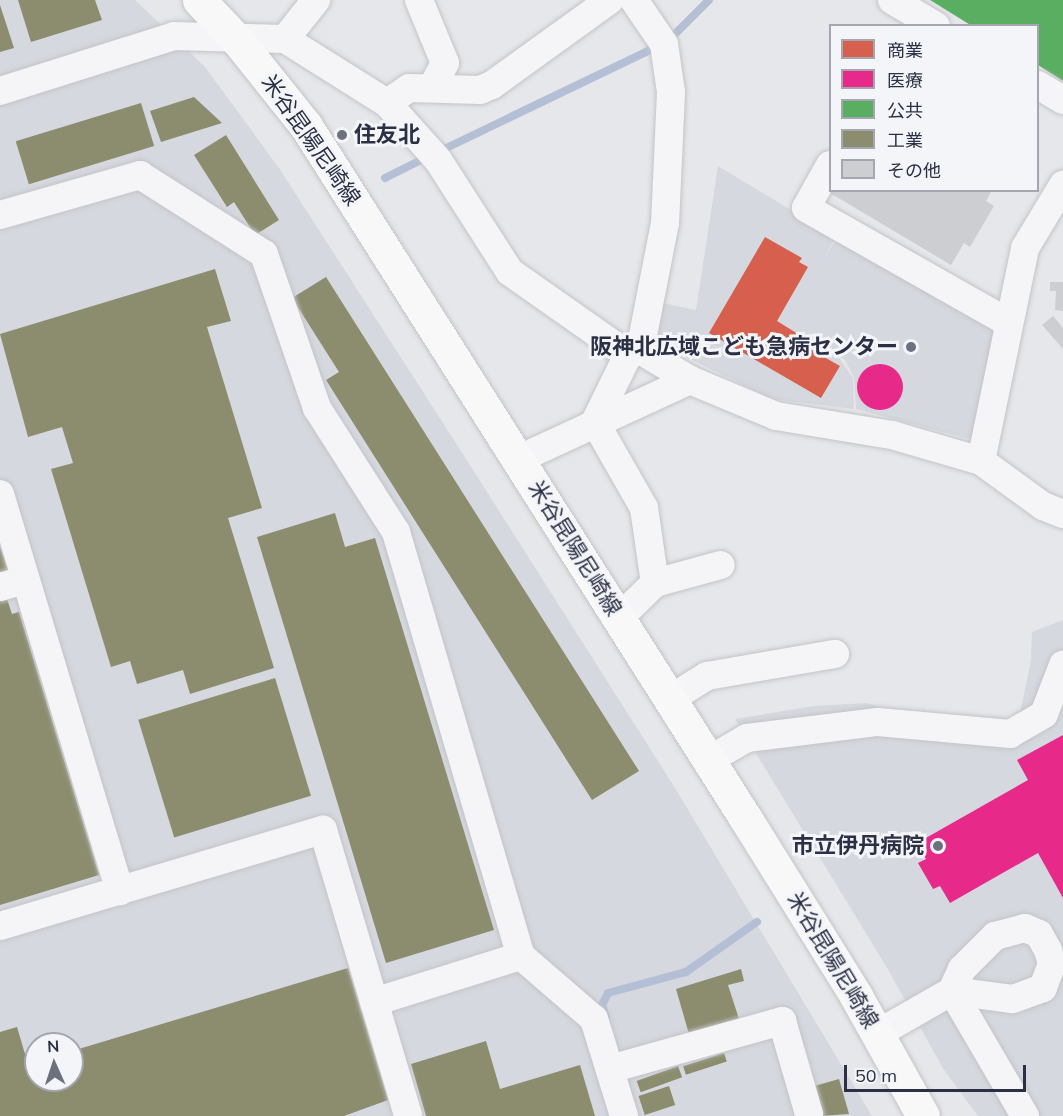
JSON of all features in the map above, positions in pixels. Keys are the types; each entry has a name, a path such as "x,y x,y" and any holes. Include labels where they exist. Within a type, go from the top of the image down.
{"main road":[{"name":"米谷昆陽尼崎線","path":"212,5 306,126 709,760 877,1034 923,1116"}],"street":[{"path":"285,39 316,0"},
{"path":"419,0 444,63 432,87"},
{"path":"387,103 409,88 480,90 492,85 610,0"},
{"path":"595,422 634,353 665,224 671,92 664,44 634,0"},
{"path":"892,0 932,24"},
{"path":"0,91 174,36 238,41 285,39 387,103 438,160 510,272 634,353 690,380 776,416 892,435 981,461 1043,506 1063,514"},
{"path":"1039,86 1063,100"},
{"path":"829,168 806,208 1009,323"},
{"path":"0,215 140,175 264,254 317,408 396,532 521,956 594,1019 624,1116"},
{"path":"981,461 1025,248 1063,185"},
{"path":"519,459 690,380"},
{"path":"595,422 644,508 655,583"},
{"path":"0,494 13,584 120,891"},
{"path":"619,618 655,583 721,565"},
{"path":"670,699 707,676 835,654"},
{"path":"709,760 747,738 878,722 1011,734 1044,714 1063,666"},
{"path":"0,926 323,830 408,1116"},
{"path":"374,1002 521,956"},
{"path":"877,1034 952,991 1025,1116"},
{"path":"609,1069 782,1021 809,1114"}],"shaded area":[{"path":"0,0 135,0 205,67 279,168 461,451 675,788 872,1116 0,1116"},
{"path":"718,166 836,237 824,257 837,238 1000,333 977,441 856,409 854,378 845,360 837,355 853,378 854,409 772,399 655,342 658,302 696,310"},
{"name":"市立伊丹病院","path":"1063,620 1063,1116 978,1116 944,1070 886,966 735,719 814,706 867,703 898,712 1001,726 1019,718 1031,661 1032,632"}],"building: 商業":[{"path":"765,237 802,258 799,262 808,267 777,321 798,334 794,340 840,366 821,398 709,333"}],"building: 医療":[{"path":"880,364 896,371 903,387 896,403 880,410 864,403 857,387 864,371"},
{"path":"1063,735 1063,898 1038,853 950,903 940,886 933,889 918,863 926,859 917,843 1028,780 1017,760"}],"building: 公共":[{"path":"930,0 1063,0 1063,81 1039,66 1039,24 969,24"}],"building: 工業":[{"path":"18,0 95,0 102,20 31,42"},
{"path":"0,5 14,48 0,52"},
{"path":"194,97 222,123 161,142 150,111"},
{"path":"141,103 154,146 29,184 16,141"},
{"path":"226,135 279,220 255,235 234,202 227,207 194,155"},
{"path":"215,269 231,321 207,327 262,508 228,518 274,668 190,694 183,670 137,684 130,661 111,667 51,469 73,463 62,427 28,437 0,334"},
{"path":"326,277 639,771 592,800 326,380 339,372 292,298"},
{"path":"335,513 345,547 375,538 494,930 386,963 257,537"},
{"path":"0,547 9,574 0,576"},
{"path":"6,596 12,614 19,612 99,875 0,905 0,598"},
{"path":"275,678 311,796 174,837 138,720"},
{"path":"348,968 388,1100 344,1116 0,1116 0,1032 17,1027 24,1051 24,1092 84,1092 84,1047"},
{"path":"741,969 744,981 728,985 739,1019 689,1034 676,989"},
{"path":"486,1041 500,1089 580,1065 595,1116 426,1116 411,1064"},
{"path":"724,1053 727,1062 686,1075 683,1066"},
{"path":"678,1066 682,1077 641,1092 637,1081"},
{"path":"839,1079 849,1114 819,1116 811,1087"},
{"path":"669,1086 675,1105 645,1115 639,1096"}],"building: その他":[{"path":"825,190 829,192 991,192 986,201 994,206 970,247 964,243 951,265"},
{"path":"1050,282 1063,282 1063,311 1055,310 1056,291 1050,291"},
{"path":"1053,316 1063,328 1063,349 1042,325"}],"waterway":[{"path":"438,152 646,52 672,37 709,0"},
{"path":"385,178 427,157"},
{"path":"606,1017 602,1005 608,993 686,972 757,922"}],"place":[{"name":"住友北","path":"342,135"},
{"name":"阪神北広域こども急病センター","path":"911,347"},
{"name":"市立伊丹病院","path":"938,846"}]}
